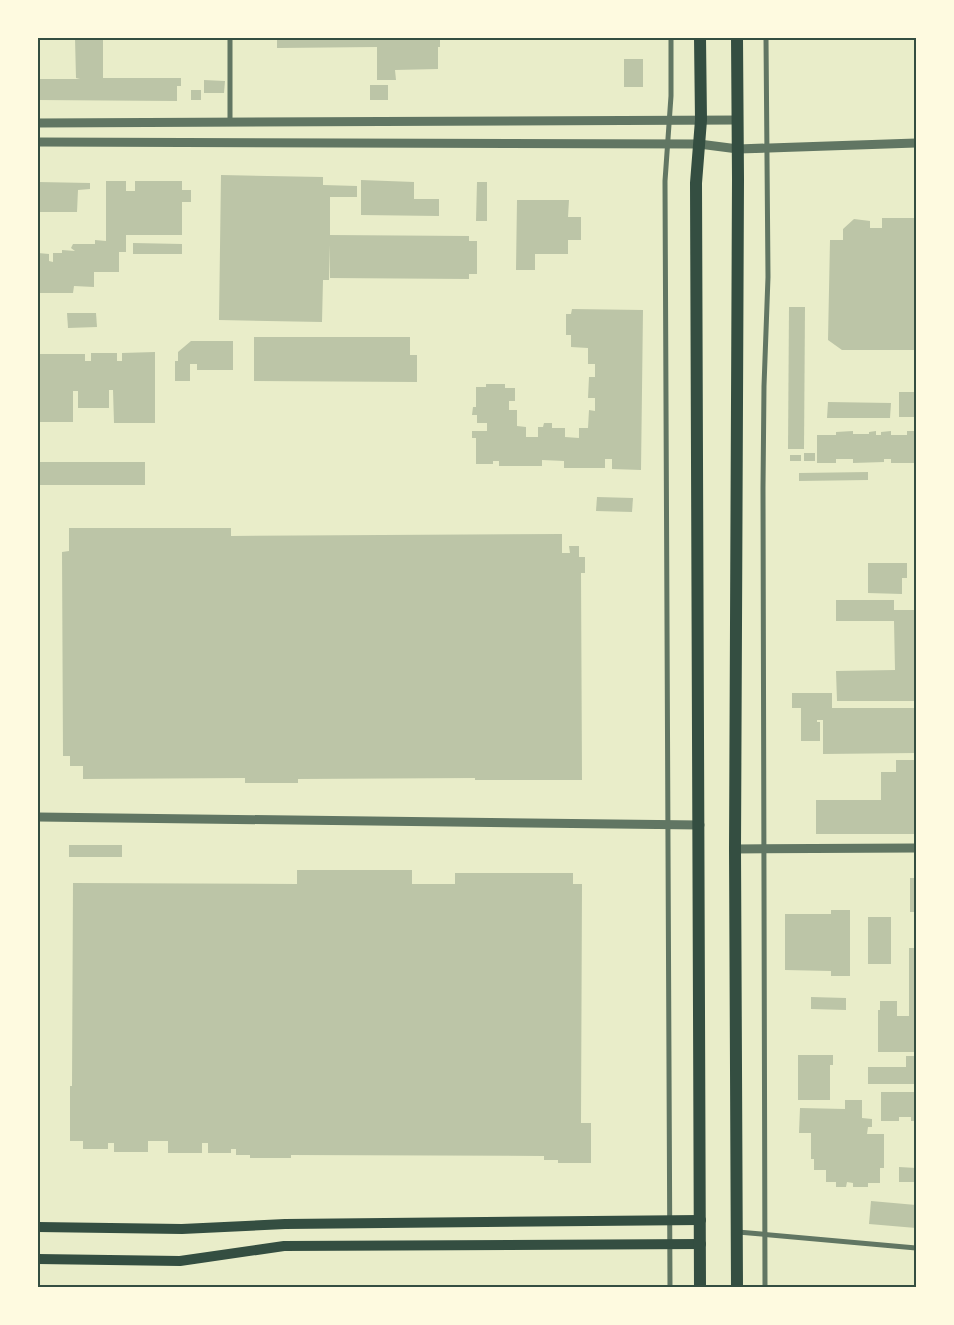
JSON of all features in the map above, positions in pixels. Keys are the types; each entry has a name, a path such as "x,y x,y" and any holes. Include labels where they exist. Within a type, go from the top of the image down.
{"main road":[{"path":"700,38 701,120 696,182 700,825 700,1288"},
{"path":"737,38 735,849 737,1288"},
{"path":"38,1227 182,1229 286,1224 701,1220"},
{"path":"38,1258 180,1261 284,1246 701,1244"}],"street":[{"path":"230,38 230,122"},
{"path":"670,1288 665,191 671,96 671,38"},
{"path":"764,1288 763,488 768,277 766,38"},
{"path":"38,123 738,120"},
{"path":"38,142 699,144 738,149 916,143"},
{"path":"38,816 700,825"},
{"path":"735,849 916,848"},
{"path":"737,1232 916,1248"}],"building":[{"path":"75,38 103,38 103,78 181,78 181,86 177,86 177,101 38,100 38,79 80,79 76,78"},
{"path":"277,38 440,38 438,69 395,70 396,80 377,80 377,47 277,48"},
{"path":"624,59 643,59 643,87 624,87"},
{"path":"204,80 225,81 224,93 204,93"},
{"path":"370,85 388,85 388,100 370,100"},
{"path":"191,90 201,90 201,100 191,100"},
{"path":"221,175 323,177 323,185 357,186 357,197 330,197 330,235 469,236 469,241 477,241 477,274 469,274 469,279 330,278 330,245 329,280 323,280 322,322 219,320"},
{"path":"361,180 414,182 414,199 439,199 439,216 361,215"},
{"path":"106,181 126,181 126,191 135,191 135,181 182,181 182,190 191,190 191,202 182,202 182,235 126,235 126,252 119,252 119,272 94,272 94,287 74,286 73,293 38,293 38,253 49,254 49,261 53,262 53,253 62,253 62,250 75,251 71,248 73,244 95,244 95,240 106,241"},
{"path":"38,182 90,183 90,189 78,190 77,212 38,212"},
{"path":"477,182 487,182 487,221 476,221"},
{"path":"517,200 569,200 568,217 581,217 581,240 568,240 568,254 535,254 535,270 516,270"},
{"path":"882,218 916,218 916,350 842,350 828,340 830,240 843,240 843,229 854,219 870,221 870,228 882,228"},
{"path":"133,243 182,244 182,254 133,254"},
{"path":"789,307 805,307 804,449 788,449"},
{"path":"572,309 643,310 641,470 612,469 612,459 605,459 605,468 564,468 564,461 542,460 542,466 499,466 499,461 493,461 493,464 476,464 476,438 472,438 472,431 487,431 487,423 477,423 477,415 472,415 473,407 476,407 476,387 486,387 486,384 505,384 505,388 515,388 515,401 509,401 509,410 517,410 517,426 526,427 526,437 538,437 538,427 543,427 544,423 552,423 552,428 565,428 565,437 579,438 579,428 588,428 589,410 595,411 595,398 588,398 589,377 595,377 595,364 588,364 588,348 571,347 571,335 566,335 566,314 571,314"},
{"path":"67,313 96,313 97,327 68,328"},
{"path":"254,337 410,337 410,355 417,355 417,382 254,381"},
{"path":"191,341 233,341 233,370 197,370 197,364 190,364 190,381 175,381 175,361 178,361 178,352"},
{"path":"155,352 155,423 114,423 113,390 109,390 109,408 78,408 78,391 73,391 73,422 38,422 38,354 85,354 85,361 91,361 91,353 117,353 117,361 122,361 122,353"},
{"path":"899,392 916,392 916,417 899,417"},
{"path":"828,402 891,403 890,418 827,418"},
{"path":"853,431 853,434 869,434 869,432 876,431 876,435 881,435 881,432 891,431 891,435 907,435 907,431 915,431 916,463 891,463 891,459 884,459 884,462 853,463 853,459 836,459 836,463 817,463 817,435 836,435 836,432"},
{"path":"804,453 815,453 815,461 804,461"},
{"path":"790,455 801,455 801,461 790,461"},
{"path":"38,462 145,462 145,485 38,485"},
{"path":"868,472 868,480 799,481 799,473"},
{"path":"597,497 633,498 632,512 596,511"},
{"path":"69,528 231,528 231,536 562,534 562,553 570,553 569,546 579,546 579,557 585,557 585,573 581,573 582,780 475,780 475,778 298,779 298,783 245,783 245,778 83,779 83,766 70,766 70,756 63,756 62,552 69,551"},
{"path":"868,563 907,563 907,578 902,578 902,594 868,593"},
{"path":"836,600 894,600 894,610 916,610 916,701 837,701 836,671 895,670 894,621 836,621"},
{"path":"792,693 832,693 832,708 916,708 916,753 823,754 823,720 817,720 817,722 820,722 820,741 801,741 801,708 792,708"},
{"path":"896,760 916,760 916,834 816,834 816,800 881,800 881,772 896,772"},
{"path":"69,845 122,845 122,857 69,857"},
{"path":"297,870 412,870 412,884 455,884 455,873 573,873 573,884 582,884 581,1123 591,1123 591,1163 558,1163 558,1160 544,1160 544,1156 291,1155 291,1158 250,1158 250,1155 236,1155 236,1149 231,1149 231,1153 208,1153 208,1143 202,1143 202,1153 168,1153 168,1141 148,1141 148,1152 114,1152 114,1143 108,1143 108,1149 83,1149 83,1141 70,1141 73,883 297,884"},
{"path":"910,878 916,878 916,912 910,912"},
{"path":"831,910 850,910 850,976 831,976 831,971 785,970 785,914 831,914"},
{"path":"868,917 891,917 891,964 868,964"},
{"path":"909,948 916,948 916,1052 878,1052 878,1010 880,1010 880,1001 897,1001 897,1016 909,1016"},
{"path":"811,997 846,998 846,1010 811,1009"},
{"path":"798,1055 833,1055 833,1065 830,1065 830,1100 798,1100"},
{"path":"906,1056 916,1056 916,1084 868,1084 868,1067 906,1067"},
{"path":"881,1092 916,1092 916,1121 911,1121 911,1117 899,1117 899,1121 881,1121"},
{"path":"845,1100 862,1100 862,1118 872,1119 872,1127 868,1127 867,1134 884,1134 884,1168 880,1168 880,1183 868,1183 868,1187 853,1187 853,1183 847,1182 846,1187 836,1187 836,1182 826,1182 826,1170 814,1170 814,1159 811,1159 811,1133 799,1133 800,1108 845,1109"},
{"path":"899,1167 916,1168 916,1182 899,1182"},
{"path":"871,1201 916,1205 916,1228 869,1224"}]}
